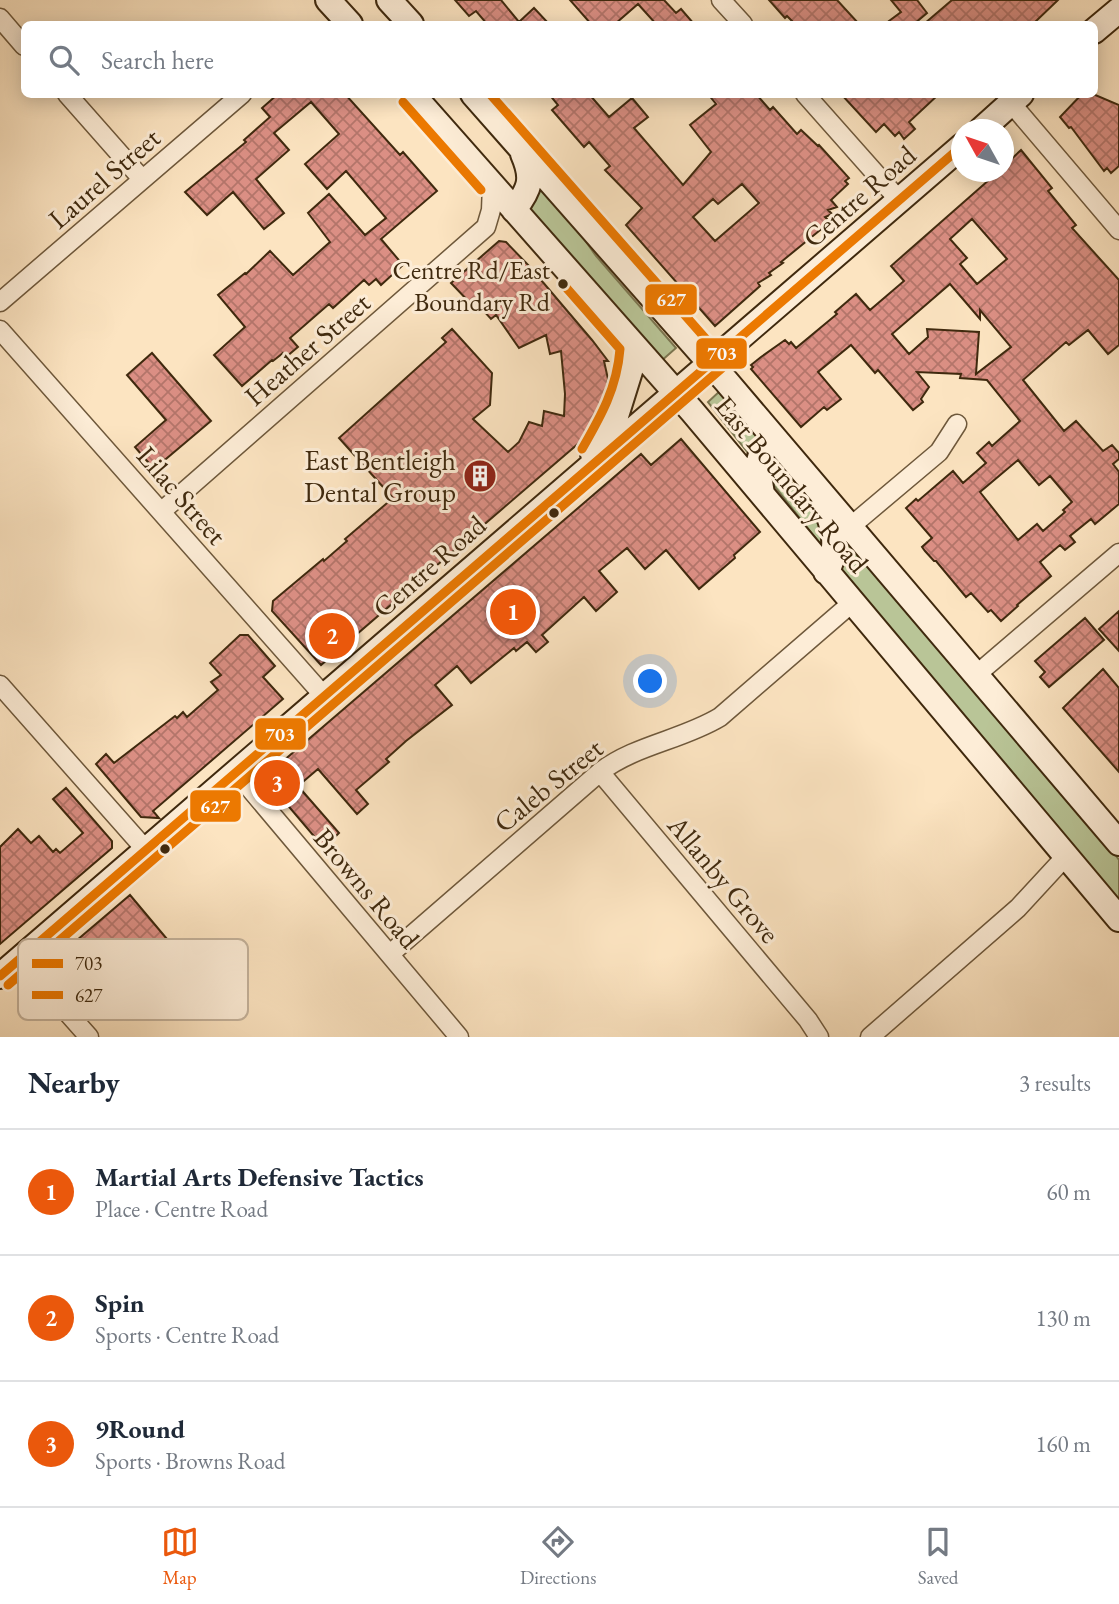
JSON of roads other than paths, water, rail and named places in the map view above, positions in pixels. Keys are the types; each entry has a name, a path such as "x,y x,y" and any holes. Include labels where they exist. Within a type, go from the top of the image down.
{"main road":[{"path":"389,0 408,21"},
{"path":"1098,28 1119,10"},
{"name":"East Boundary Road","path":"416,98 676,393 1119,919"},
{"name":"East Boundary Road","path":"477,98 711,363 1119,843"},
{"path":"993,119 1016,99"},
{"path":"514,210 528,191 530,180 520,146"},
{"name":"Centre Road","path":"43,939 951,155"},
{"path":"580,474 616,416 631,368 633,345"},
{"path":"762,494 758,458 764,448 776,440"},
{"path":"809,480 830,517 833,531 835,556 826,572"},
{"name":"Centre Road","path":"0,976 18,961"}],"street":[{"path":"721,0 740,21"},
{"path":"0,18 21,42"},
{"path":"71,98 142,179"},
{"name":"Laurel Street","path":"0,302 237,98"},
{"path":"809,98 899,200"},
{"path":"1016,99 1119,230"},
{"path":"486,227 491,209 492,185"},
{"name":"Heather Street","path":"162,511 486,227 496,224 514,210"},
{"name":"Lilac Street","path":"0,330 324,696"},
{"path":"850,527 939,452 957,424"},
{"path":"976,676 1119,553"},
{"name":"Caleb Street","path":"390,954 600,772 619,758 704,726 720,717 853,602"},
{"path":"0,685 146,850"},
{"name":"Browns Road","path":"236,772 459,1037"},
{"name":"Allanby Grove","path":"600,772 808,1020 819,1037"},
{"path":"870,1037 1071,862"},
{"path":"74,1020 89,1037"},
{"name":"Allanby Grove","path":"808,1020 828,1037"}],"place":[{"name":"Centre Rd/East Boundary Rd","path":"563,284"},
{"name":"East Bentleigh Dental Group","path":"480,476"},
{"name":"Martial Arts Defensive Tactics","path":"513,612"},
{"name":"Spin","path":"332,636"},
{"name":"9Round","path":"277,783"}]}
